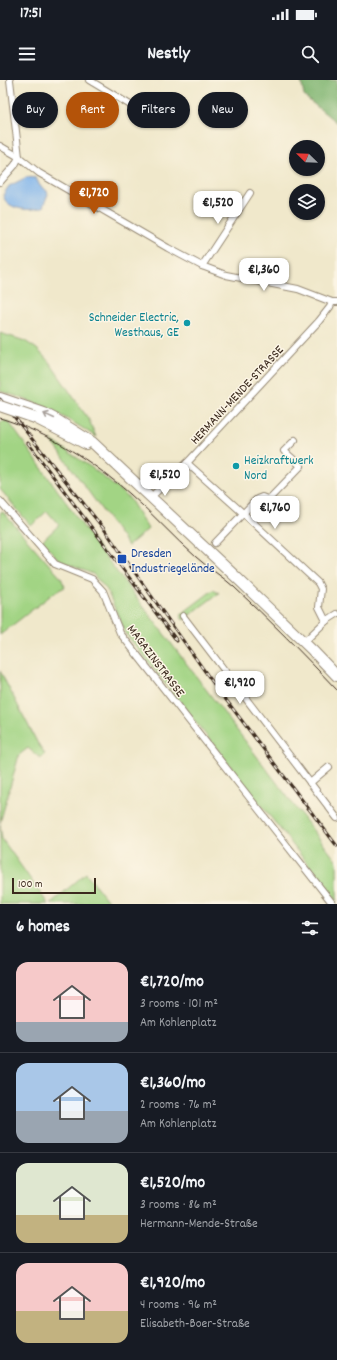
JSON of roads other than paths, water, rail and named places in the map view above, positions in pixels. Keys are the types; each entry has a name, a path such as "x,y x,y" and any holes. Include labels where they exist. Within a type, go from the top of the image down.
{"main road":[{"path":"0,398 44,413 70,427 92,442 304,642 337,676"},
{"path":"0,406 34,418 105,455"}],"street":[{"path":"0,182 15,165 19,157 10,80"},
{"path":"89,80 127,103"},
{"path":"0,146 19,157 39,173 168,248 202,266 226,275 298,290 334,302"},
{"path":"202,266 250,194"},
{"name":"HERMANN-MENDE-STRASSE","path":"151,497 187,463 319,321 334,302"},
{"path":"215,543 257,499 262,497 267,499 270,498 301,466 284,451 295,440"},
{"path":"187,463 318,583 321,589 319,606 326,621"},
{"name":"MAGAZINSTRASSE","path":"0,501 55,564 92,579 103,591 120,633 333,904"},
{"path":"304,642 326,621 337,614"},
{"path":"183,616 337,818"},
{"path":"310,783 329,767"}],"water":[{"path":"27,177 36,178 40,186 47,191 48,194 43,207 38,209 26,209 14,207 5,200 3,195 9,186"}],"tram line":[{"path":"0,418 36,431 69,449 85,459 115,482 179,542 247,599 337,690"}],"railway":[{"path":"0,399 104,529 211,680 337,846"},
{"path":"28,443 177,641"}],"place":[{"name":"Schneider Electric, Westhaus, GE","path":"187,323"},
{"name":"Heizkraftwerk Nord","path":"236,466"},
{"name":"Dresden Industriegelände","path":"122,559"}]}
